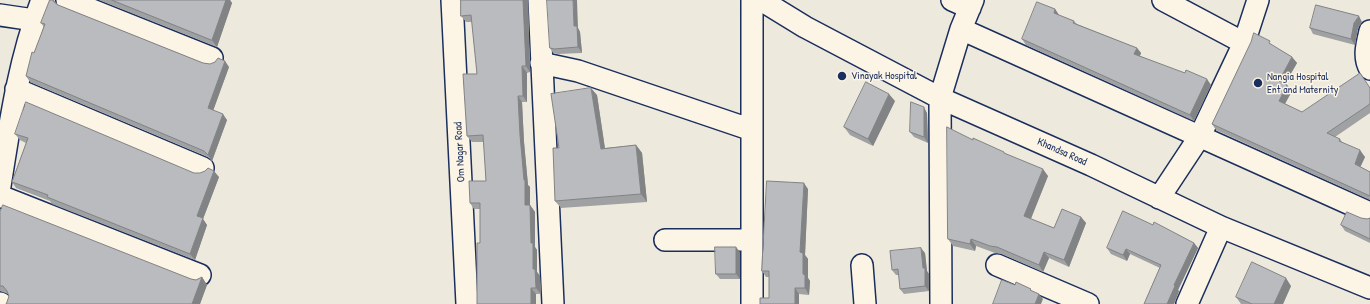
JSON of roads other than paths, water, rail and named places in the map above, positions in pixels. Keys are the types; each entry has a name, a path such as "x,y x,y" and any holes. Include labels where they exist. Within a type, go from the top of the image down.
{"street":[{"path":"0,186 16,89 34,20 42,0"},
{"path":"67,0 212,58"},
{"name":"Om Nagar Road","path":"452,0 467,304"},
{"path":"538,0 553,304"},
{"path":"752,0 752,304"},
{"name":"Khandsa Road","path":"762,0 805,27 940,98 1091,165 1220,227 1370,288"},
{"path":"1163,0 1244,44"},
{"path":"1159,198 1200,136 1244,44 1258,0"},
{"path":"941,304 940,98 961,29 965,3"},
{"path":"0,15 34,20"},
{"path":"961,29 1370,213"},
{"path":"1370,31 1366,52 1370,69"},
{"path":"542,63 578,71 752,130"},
{"path":"16,89 203,168"},
{"path":"0,196 200,274"},
{"path":"1187,304 1220,227"},
{"path":"665,240 752,240"},
{"path":"862,265 865,304"},
{"path":"997,265 1088,304"}],"place":[{"name":"Vinayak Hospital","path":"842,76"},
{"name":"Nangia Hospital Ent and Maternity","path":"1258,83"}]}
